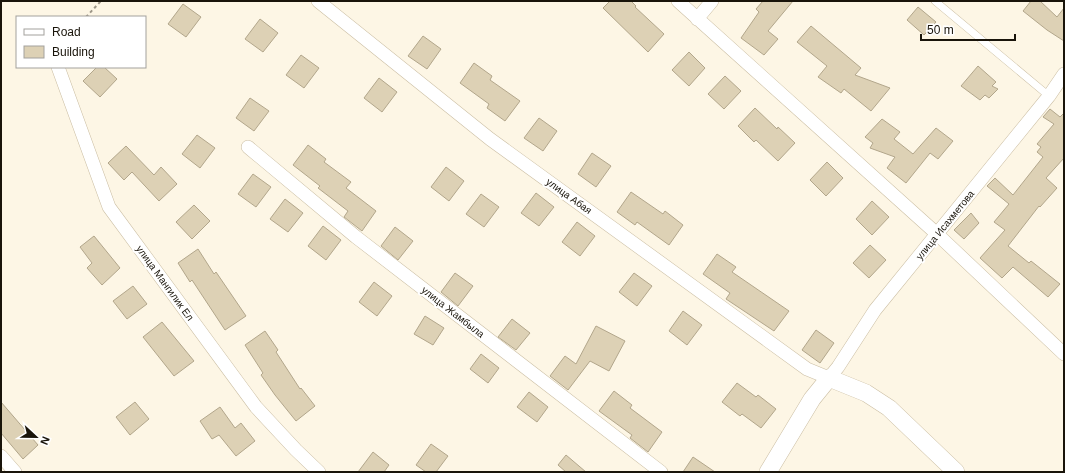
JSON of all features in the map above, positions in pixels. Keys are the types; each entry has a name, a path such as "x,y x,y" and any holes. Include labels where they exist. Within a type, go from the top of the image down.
{"street":[{"name":"улица Абая","path":"318,1 490,139 807,369 829,378"},
{"path":"678,1 937,234 1063,350"},
{"path":"697,19 712,1"},
{"name":"улица Мангилик Ел","path":"58,68 109,207 256,407 296,450 319,472"},
{"name":"улица Исахметова","path":"829,378 838,367 875,310 1049,96 1064,74"},
{"name":"улица Жамбыла","path":"248,147 356,237 661,472"},
{"path":"768,472 812,399 829,378 866,393 889,408 956,472"},
{"path":"1,456 15,472"}],"lane":[{"path":"935,1 1049,96"}],"path":[{"path":"87,16 101,1"}],"building":[{"path":"610,1 631,1 636,6 635,7 664,34 648,52 603,8"},
{"path":"763,1 793,1 768,31 778,39 764,55 741,38 759,12 756,9"},
{"path":"1031,1 1040,1 1057,17 1064,8 1064,41 1023,11"},
{"path":"183,4 201,17 186,37 168,24"},
{"path":"918,7 936,22 924,35 907,20"},
{"path":"260,19 278,33 263,52 245,39"},
{"path":"811,26 861,68 855,75 890,88 871,111 844,89 841,93 818,77 827,66 797,42"},
{"path":"423,36 441,49 427,69 408,56"},
{"path":"689,52 705,68 689,86 672,70"},
{"path":"301,55 319,68 304,88 286,75"},
{"path":"474,63 492,76 490,80 520,101 505,121 487,108 489,104 460,83"},
{"path":"978,66 996,82 992,86 998,89 989,98 985,95 980,100 961,86"},
{"path":"96,68 105,68 117,79 100,97 83,81"},
{"path":"725,76 741,91 724,109 708,94"},
{"path":"379,78 397,92 382,112 364,98"},
{"path":"250,98 269,111 254,131 236,118"},
{"path":"755,108 777,129 778,127 795,143 778,161 756,140 754,142 738,126"},
{"path":"1050,109 1060,117 1064,113 1064,158 1046,178 1057,188 1040,207 1039,206 1008,246 1029,263 1031,261 1060,284 1048,297 1013,267 1002,278 980,258 1005,230 994,222 1009,204 987,186 995,178 1013,195 1043,157 1037,152 1041,147 1037,144 1054,124 1043,117"},
{"path":"539,118 557,131 543,151 524,138"},
{"path":"882,119 900,132 894,139 913,154 936,128 953,141 938,159 930,153 906,183 887,168 895,157 870,148 873,143 865,137"},
{"path":"197,135 215,148 200,168 182,154"},
{"path":"308,145 326,159 324,162 351,182 346,188 376,211 362,231 344,217 348,211 318,188 320,186 293,165"},
{"path":"126,146 154,175 161,167 177,184 159,201 132,172 124,180 108,163"},
{"path":"592,153 611,166 596,187 578,174"},
{"path":"827,162 843,178 826,196 810,180"},
{"path":"446,167 464,181 449,201 431,187"},
{"path":"253,174 271,187 256,207 238,194"},
{"path":"631,192 663,214 665,211 683,225 669,245 637,222 635,225 617,212"},
{"path":"536,193 554,207 539,226 521,213"},
{"path":"481,194 499,207 484,227 466,214"},
{"path":"285,199 303,213 288,232 270,219"},
{"path":"872,201 889,217 872,235 856,219"},
{"path":"194,205 210,221 192,239 176,222"},
{"path":"971,213 979,223 964,239 954,230"},
{"path":"577,222 595,236 580,256 562,242"},
{"path":"323,226 341,240 326,260 308,246"},
{"path":"395,227 413,241 398,260 381,246"},
{"path":"94,236 120,268 102,285 87,268 92,263 80,247"},
{"path":"870,245 886,260 869,278 853,263"},
{"path":"198,249 214,274 216,272 246,316 225,330 192,280 190,282 178,263"},
{"path":"717,254 736,267 732,272 789,311 774,331 726,299 730,293 703,274"},
{"path":"455,273 473,286 458,306 441,292"},
{"path":"634,273 652,286 637,306 619,292"},
{"path":"374,282 392,296 377,316 359,302"},
{"path":"133,286 147,304 127,319 113,301"},
{"path":"683,311 702,325 687,345 669,331"},
{"path":"425,316 444,328 433,345 414,334"},
{"path":"512,319 530,333 516,350 498,337"},
{"path":"162,322 194,361 174,376 143,337"},
{"path":"596,326 625,341 609,371 590,361 568,390 550,376 565,356 576,364"},
{"path":"816,330 834,343 820,363 802,350"},
{"path":"265,331 278,350 276,352 300,389 301,388 315,406 296,421 261,375 263,373 245,345"},
{"path":"481,354 499,368 488,383 470,369"},
{"path":"737,383 756,397 758,395 776,409 761,428 742,414 740,416 722,402"},
{"path":"614,391 632,405 630,408 662,432 648,452 630,438 632,435 599,411"},
{"path":"529,392 548,407 537,422 517,407"},
{"path":"1,402 38,445 23,459 1,433"},
{"path":"135,402 149,419 130,435 116,417"},
{"path":"220,407 235,428 241,423 255,441 236,456 219,435 212,439 200,421"},
{"path":"431,444 448,456 436,472 426,472 416,465"},
{"path":"373,452 389,465 384,472 358,472"},
{"path":"566,455 586,472 566,472 558,465"},
{"path":"693,457 715,472 683,472"}]}
